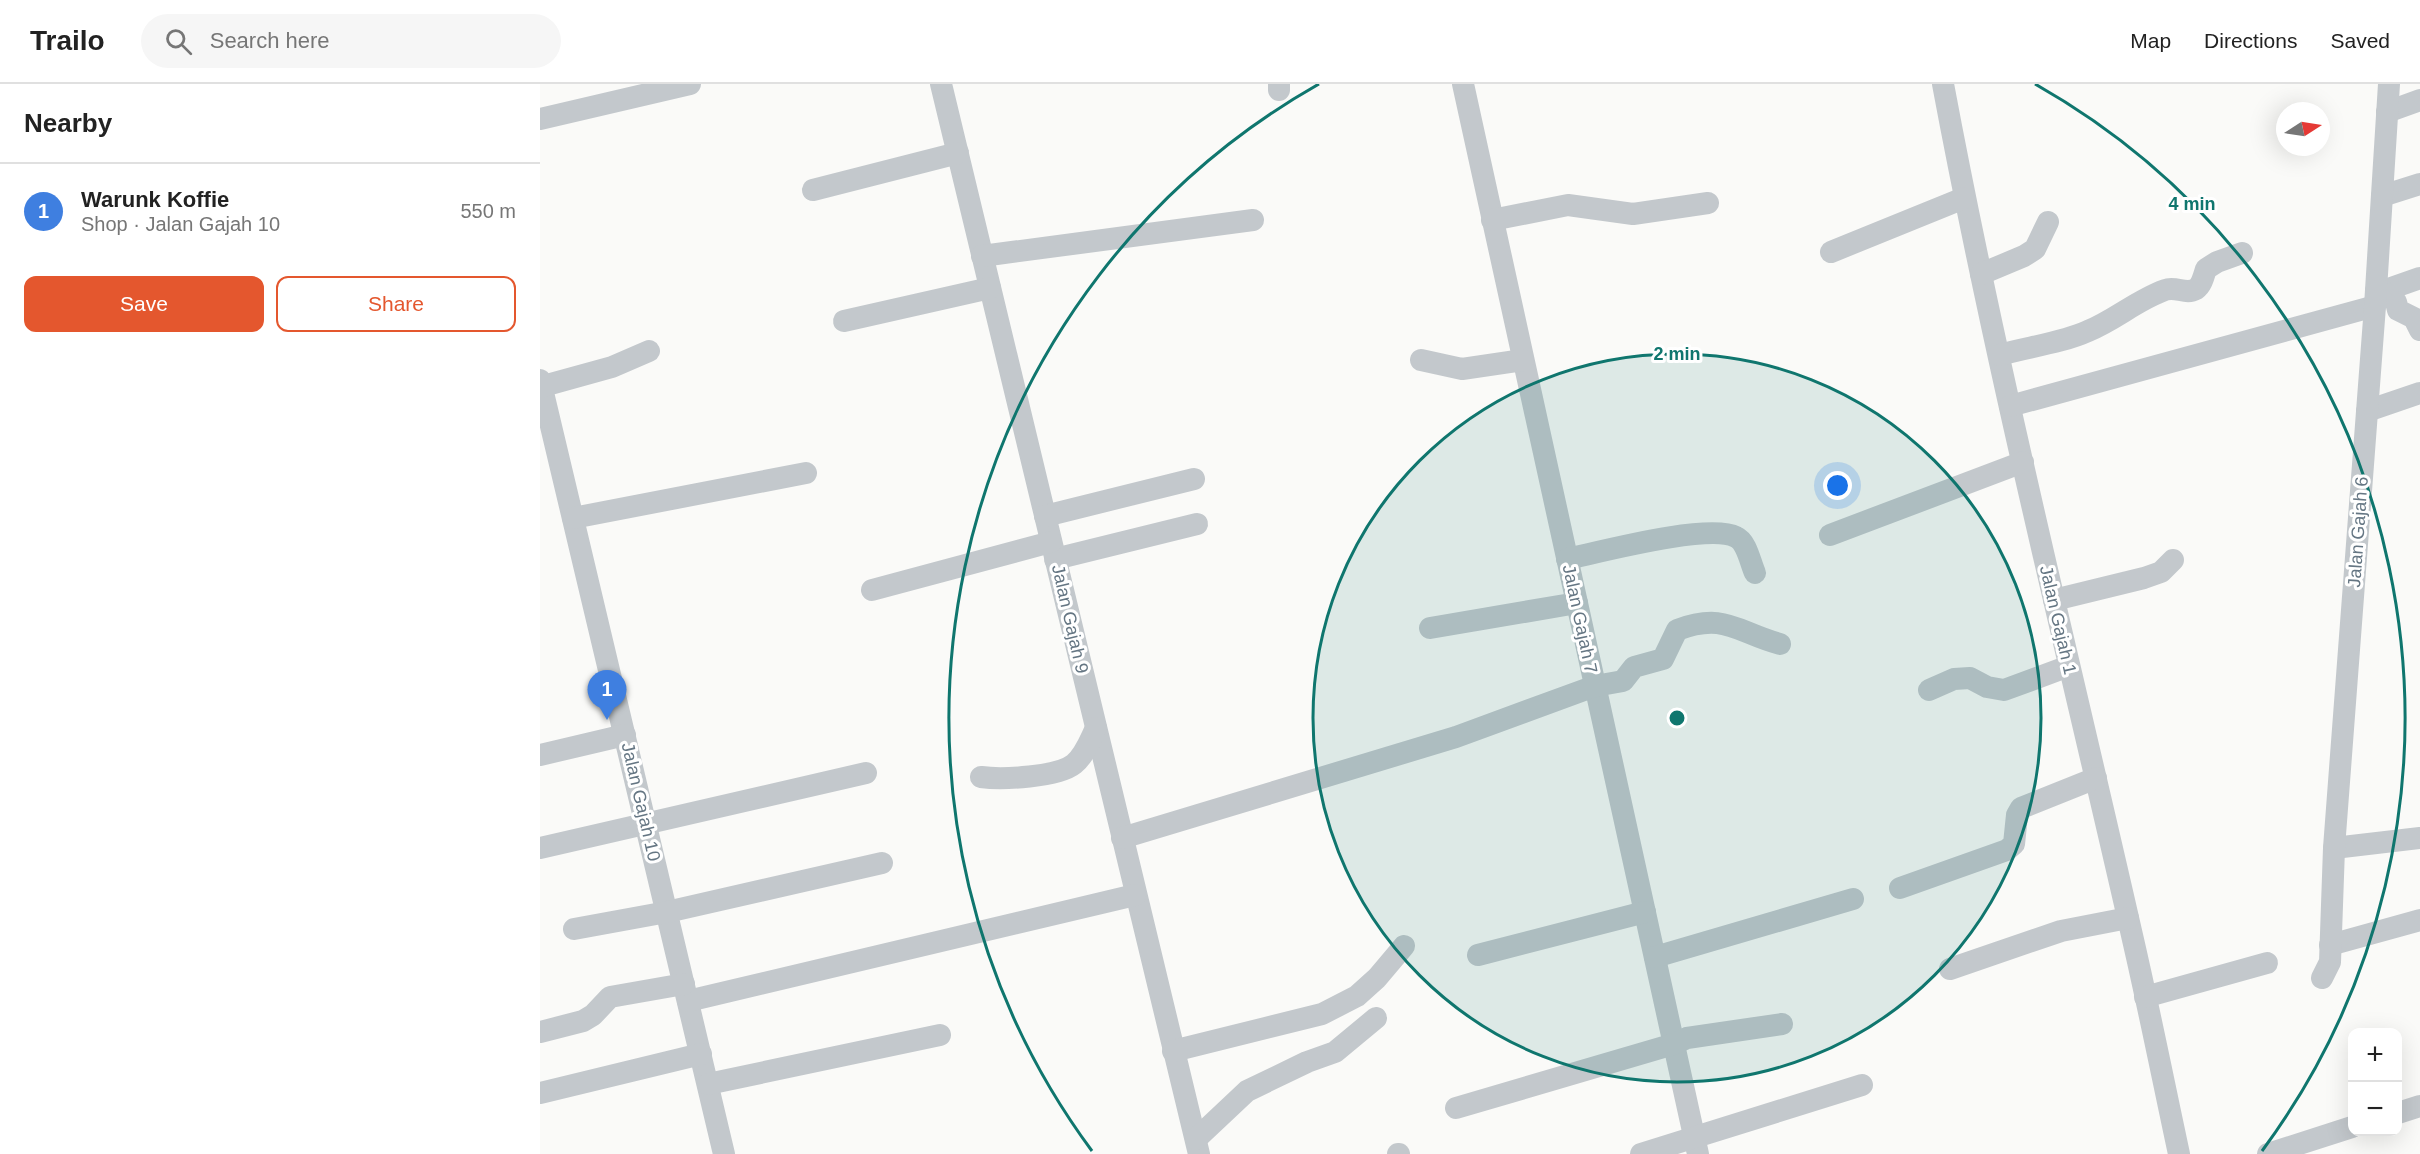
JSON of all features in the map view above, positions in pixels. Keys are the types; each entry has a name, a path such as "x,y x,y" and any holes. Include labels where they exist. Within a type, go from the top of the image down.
{"street":[{"path":"540,119 690,84"},
{"name":"Jalan Gajah 9","path":"941,84 1198,1147"},
{"name":"Jalan Gajah 7","path":"1463,84 1696,1146"},
{"name":"Jalan Gajah 1","path":"1943,84 1964,198 2128,918 2179,1154"},
{"name":"Jalan Gajah 6","path":"2322,978 2330,962 2334,848 2367,411 2378,296 2389,84"},
{"path":"2387,112 2420,100"},
{"path":"813,190 958,153"},
{"path":"2382,196 2420,184"},
{"path":"1831,252 1964,198"},
{"path":"1492,219 1568,205 1632,214 1708,203"},
{"path":"982,256 1253,220"},
{"path":"1981,274 2035,249 2048,222"},
{"path":"1999,354 2085,333 2110,321 2125,309 2164,290 2176,287 2186,292 2195,289 2201,283 2206,269 2217,262 2242,253"},
{"path":"2010,406 2378,296 2420,278"},
{"path":"844,321 990,288"},
{"path":"2378,296 2396,302 2398,310 2414,318 2420,330"},
{"path":"541,384 612,367 650,351"},
{"path":"1421,360 1462,369 1523,360"},
{"name":"Jalan Gajah 10","path":"541,384 548,447 573,518 724,1154"},
{"path":"2367,411 2420,393"},
{"path":"1830,535 2023,462"},
{"path":"573,518 806,473"},
{"path":"1045,516 1194,479"},
{"path":"873,590 1053,551 1197,524"},
{"path":"1567,559 1708,532 1735,536 1743,541 1755,573"},
{"path":"2054,600 2153,575 2161,572 2173,560"},
{"path":"1430,628 1577,603"},
{"path":"1122,837 1456,737 1595,686 1623,681 1634,667 1663,659 1677,630 1690,626 1710,622 1733,625 1756,638 1780,644"},
{"path":"1929,690 1954,679 1970,678 1987,687 2004,690 2069,666"},
{"path":"981,777 1000,780 1013,779 1060,770 1073,765 1085,750 1096,728"},
{"path":"540,755 625,735"},
{"path":"540,848 866,773"},
{"path":"1900,888 2011,848 2015,840 2017,815 2021,808 2096,778"},
{"path":"2334,848 2420,838"},
{"path":"574,929 667,912 882,863"},
{"path":"540,1032 583,1021 593,1015 610,997 686,992 1136,895"},
{"path":"1655,957 1854,899"},
{"path":"1478,955 1645,912"},
{"path":"1950,969 2061,931 2128,918"},
{"path":"2330,945 2420,920"},
{"path":"1173,1051 1322,1014 1357,996 1377,978 1404,946"},
{"path":"2145,997 2267,963"},
{"path":"1322,1014 1335,1052"},
{"path":"1198,1147 1247,1091 1307,1062 1335,1052 1376,1018"},
{"path":"1456,1108 1674,1044 1687,1038 1782,1023"},
{"path":"708,1084 940,1035"},
{"path":"540,1093 701,1054"},
{"path":"1641,1154 1696,1146 1862,1085"},
{"path":"2402,1111 2420,1106"},
{"path":"2268,1154 2348,1128"}],"place":[{"name":"Warunk Koffie","path":"607,720"}]}
